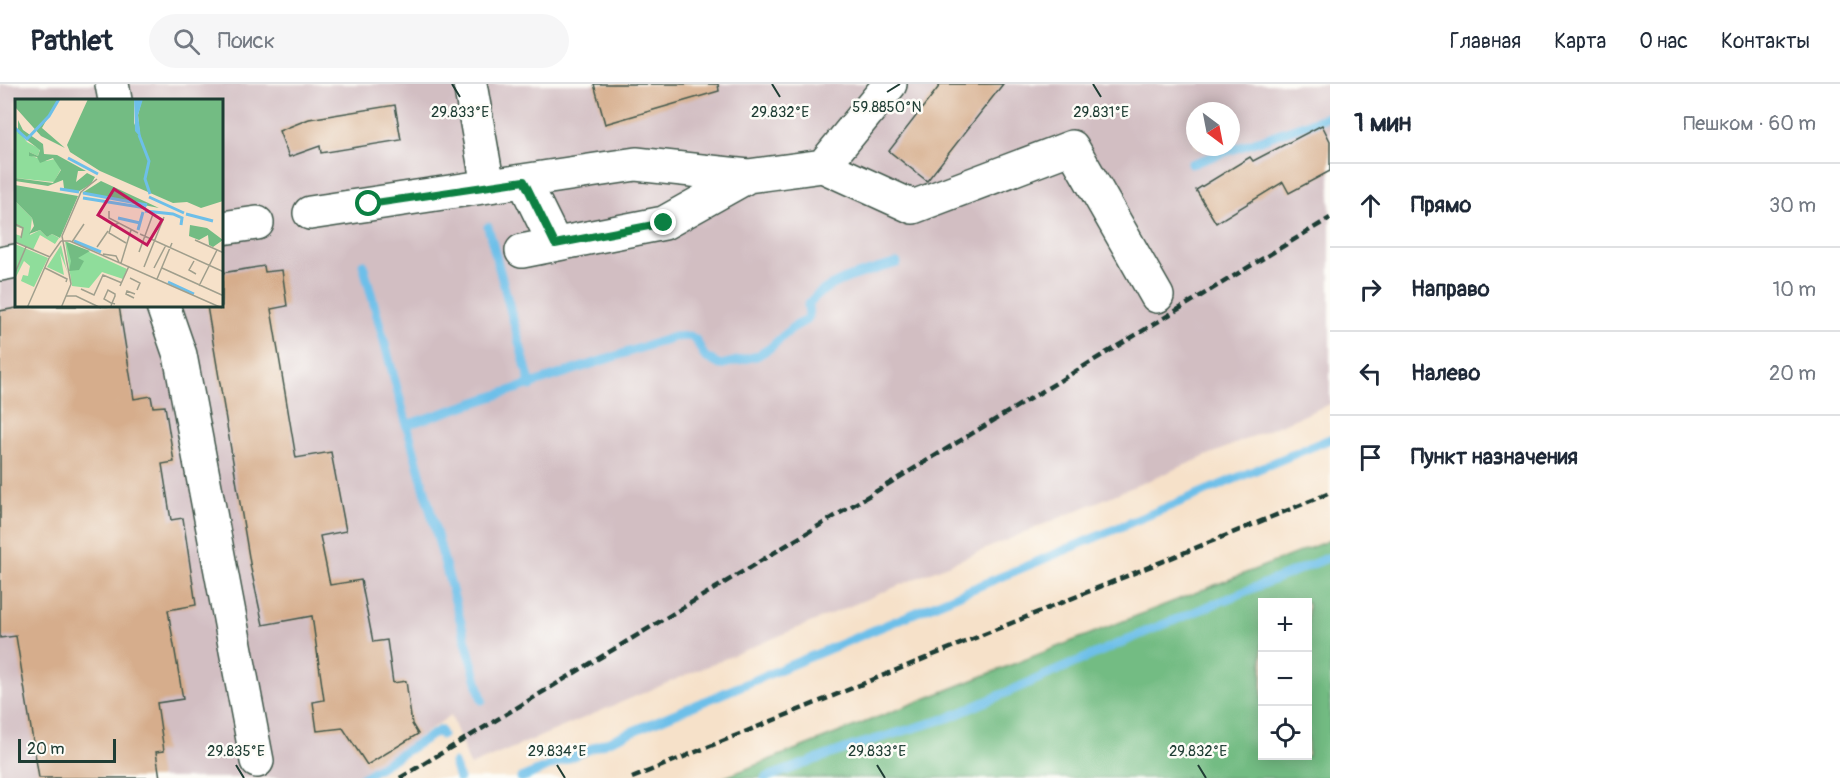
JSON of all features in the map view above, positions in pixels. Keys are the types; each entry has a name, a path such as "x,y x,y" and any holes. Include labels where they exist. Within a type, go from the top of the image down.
{"lane":[{"path":"112,84 115,99"},
{"path":"470,84 488,186"},
{"path":"823,166 890,84"},
{"path":"310,213 636,164 748,176 823,166 913,207 1072,147 1157,296"},
{"path":"522,251 664,223 748,176"},
{"path":"524,181 555,244"},
{"path":"224,228 257,223"},
{"path":"0,264 15,261"},
{"path":"164,308 180,356 257,761"}],"shaded area":[{"path":"0,84 1330,84 1330,404 470,766 451,715 356,778 0,778"}],"green space":[{"path":"1330,540 1330,778 723,778"}],"building":[{"path":"594,84 718,84 719,91 605,124"},
{"path":"941,84 1003,84 927,181 889,151"},
{"path":"395,105 401,140 321,153 320,146 289,157 279,131 309,119"},
{"path":"1322,125 1330,141 1330,171 1289,193 1283,182 1216,223 1196,190 1250,157 1253,161"},
{"path":"264,266 265,272 282,270 287,306 271,309 296,458 331,452 346,531 320,536 330,585 361,580 373,642 387,640 393,683 406,681 412,724 418,734 367,765 343,728 317,731 313,702 324,700 312,616 263,625 251,569 207,308 224,308 224,273"},
{"path":"17,308 119,308 134,399 151,396 153,407 165,406 174,462 162,464 171,520 183,518 196,605 168,610 183,699 157,703 164,751 156,752 160,778 39,778 16,636 0,638 0,311"}],"waterway":[{"path":"1191,164 1330,116"},
{"path":"488,227 531,386"},
{"path":"406,425 674,337 690,336 696,340 705,357 720,365 757,356 770,348 792,328 806,320 809,316 808,305 825,289 848,278 897,263"},
{"path":"363,264 482,700"},
{"path":"521,778 1330,439"},
{"path":"765,778 853,746 948,718 1150,630 1330,557"},
{"path":"362,778 440,730 442,735"},
{"path":"454,763 459,778"}],"railway":[{"path":"400,778 1330,218"},
{"path":"632,778 1330,493"}],"route":[{"path":"369,204 524,181 555,244 664,223"}]}
